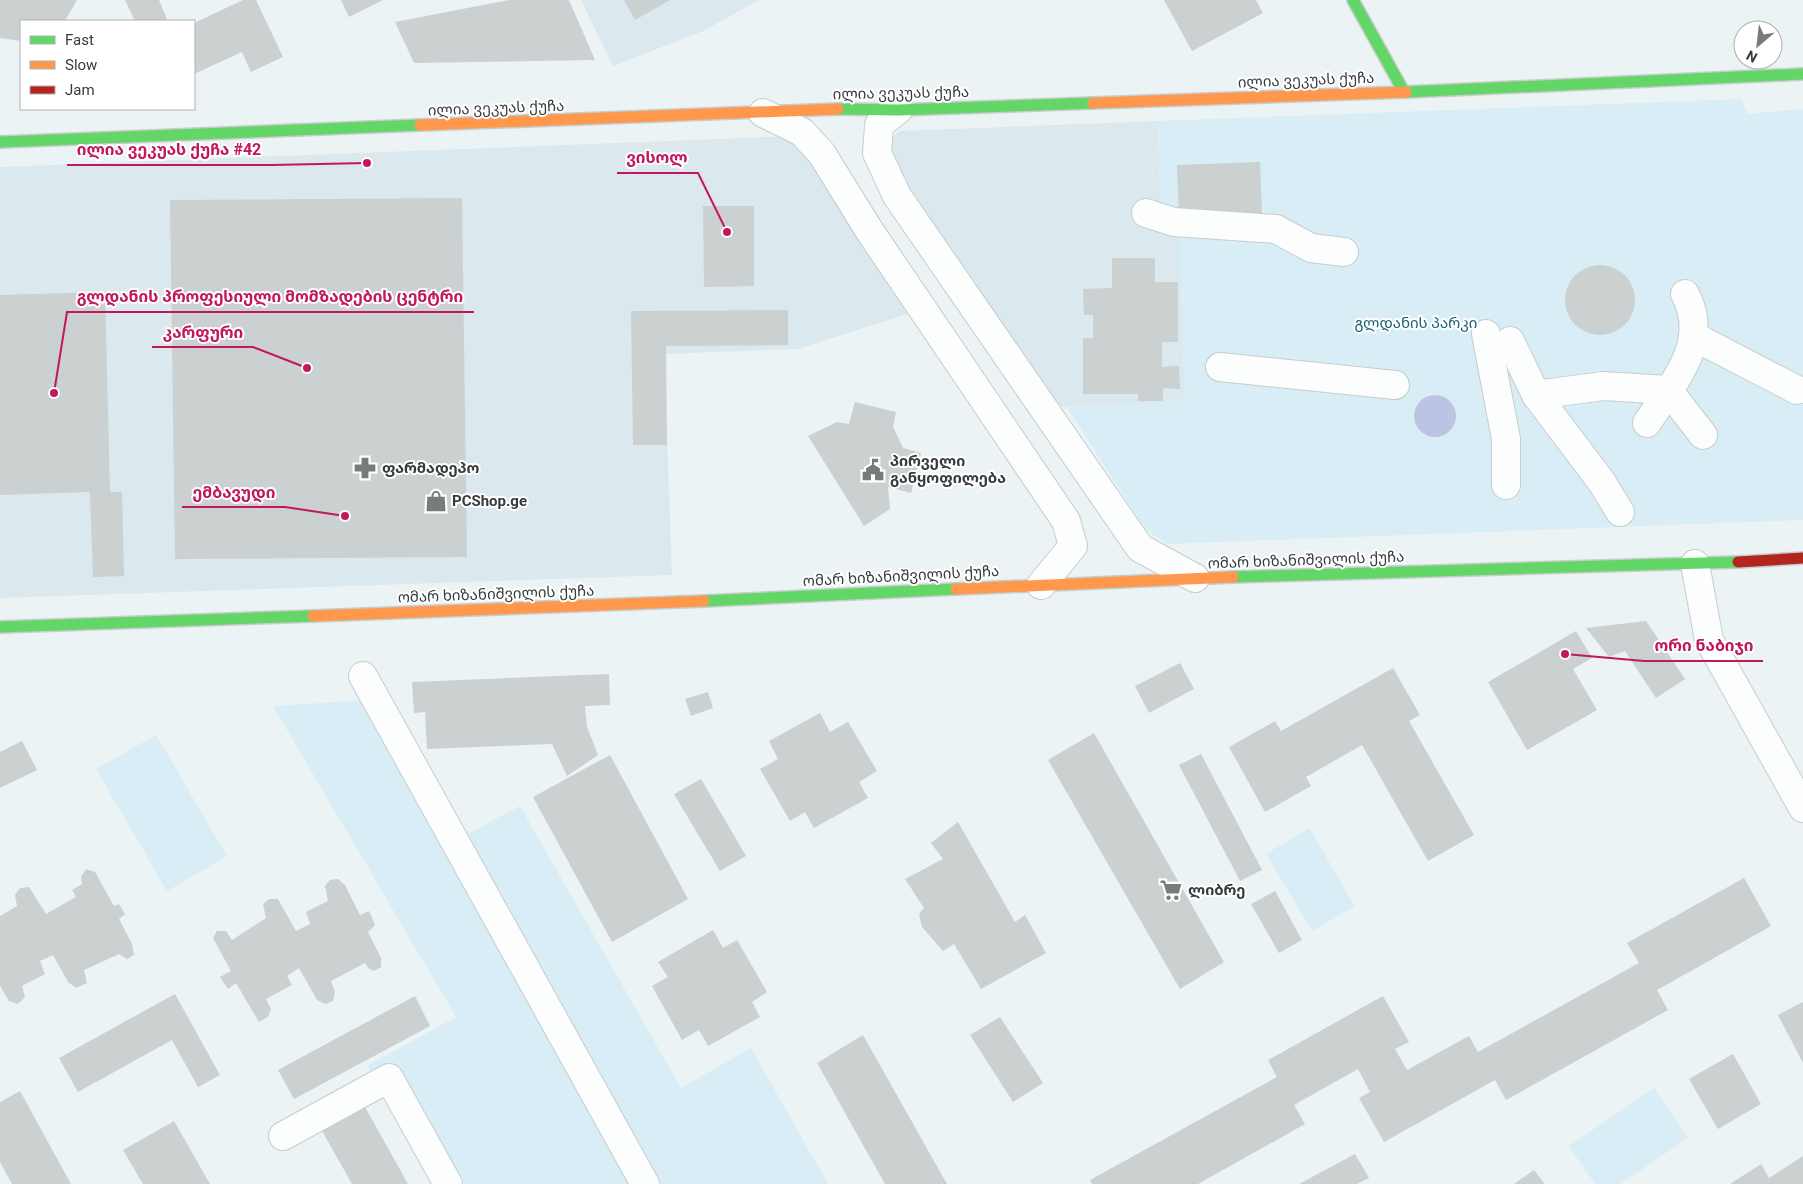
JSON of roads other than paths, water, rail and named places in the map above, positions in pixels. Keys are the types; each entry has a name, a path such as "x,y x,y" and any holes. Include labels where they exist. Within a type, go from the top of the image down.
{"main road":[{"path":"1353,0 1404,92"},
{"name":"ილია ვეკუას ქუჩა","path":"0,142 763,113 1404,92 1803,74"},
{"name":"ომარ ხიზანიშვილის ქუჩა","path":"0,627 500,609 1195,578 1695,564 1803,558"}],"street":[{"path":"898,110 879,125 877,153 897,196 1140,548 1195,578"},
{"path":"763,113 802,132 822,154 869,230 1066,521 1073,546 1042,585"},
{"path":"1146,212 1174,222 1276,230 1311,248 1344,252"},
{"path":"1647,423 1684,366 1695,337 1690,303 1685,294"},
{"path":"1506,485 1506,439 1491,399 1498,337 1620,512"},
{"path":"1695,337 1796,390"},
{"path":"1220,367 1395,385"},
{"path":"1536,394 1603,386 1668,390 1703,434"},
{"path":"1695,564 1709,640 1803,808"},
{"path":"363,676 645,1184"},
{"path":"283,1136 390,1078 448,1184"}],"water":[{"path":"1435,395 1450,401 1456,416 1450,431 1435,437 1420,431 1414,416 1420,401"}],"place":[{"name":"ილია ვეკუას ქუჩა #42","path":"367,163"},
{"name":"ვისოლ","path":"727,232"},
{"name":"კარფური","path":"307,368"},
{"name":"გლდანის პროფესიული მომზადების ცენტრი","path":"54,393"},
{"name":"ფარმადეპო","path":"365,468"},
{"name":"პირველი განყოფილება","path":"873,470"},
{"name":"PCShop.ge","path":"436,501"},
{"name":"ემბავუდი","path":"345,516"},
{"name":"ორი ნაბიჯი","path":"1565,654"},
{"name":"ლიბრე","path":"1171,890"}],"park label":[{"name":"გლდანის პარკი","path":"1416,323"}]}
